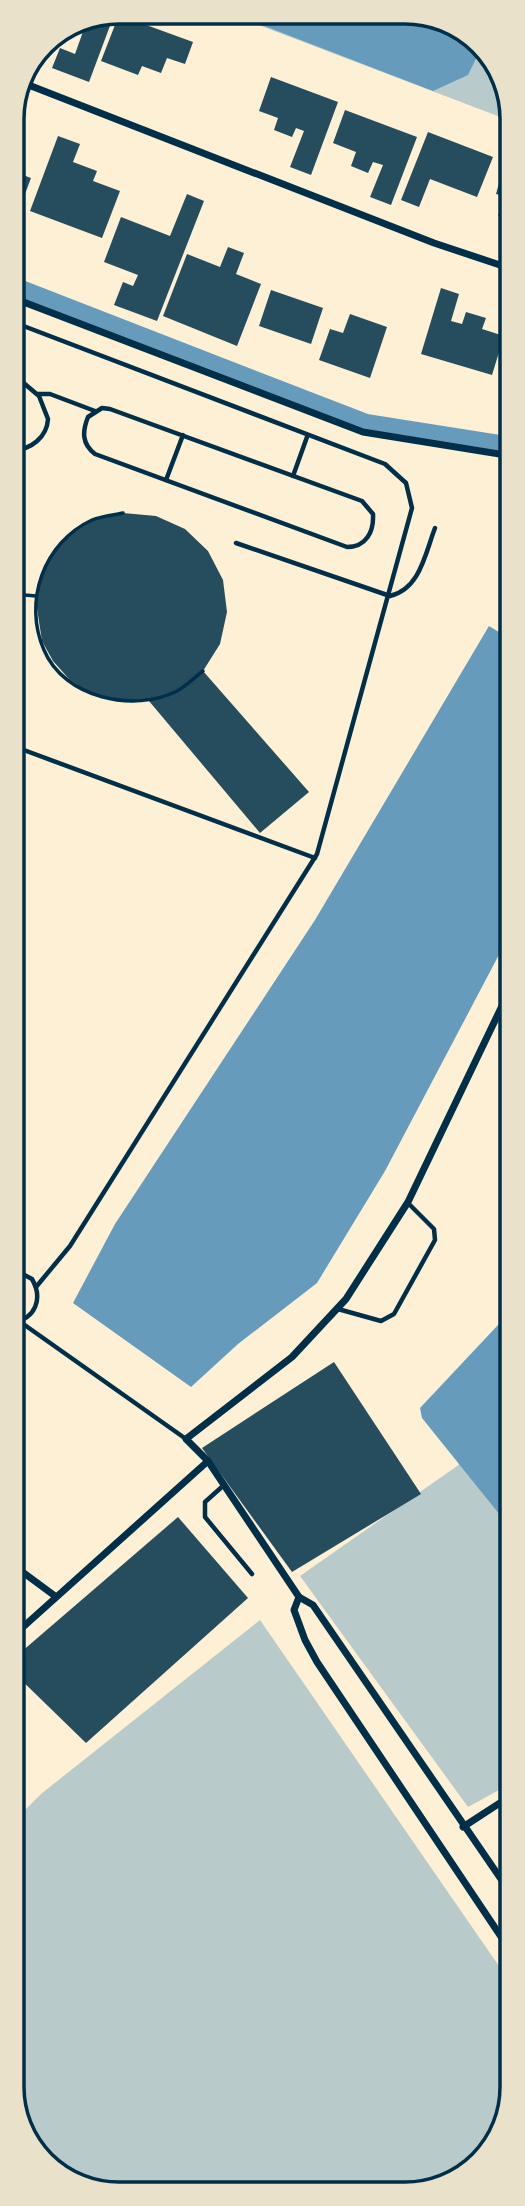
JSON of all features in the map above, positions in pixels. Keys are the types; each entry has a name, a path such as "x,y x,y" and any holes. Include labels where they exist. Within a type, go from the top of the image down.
{"street":[{"path":"31,86 456,252 500,265"},
{"path":"25,303 363,432 500,454"},
{"path":"500,1010 408,1202 338,1309 292,1357 186,1439 208,1461 299,1597 313,1605 500,1878"},
{"path":"24,1625 208,1461"},
{"path":"24,1574 54,1596"},
{"path":"299,1597 294,1610 317,1662 500,1935"},
{"path":"463,1827 500,1803"}],"lane":[{"path":"25,327 385,464 406,483 411,515 315,858 70,1246 36,1287"},
{"path":"25,384 37,394 47,413 45,431 33,444 25,446"},
{"path":"37,394 50,394 95,411 110,409 362,501 369,507 373,522 368,538 355,547 347,547 95,454 88,449 85,442 85,425 95,411"},
{"path":"166,480 183,435"},
{"path":"293,476 307,436"},
{"path":"236,542 390,596 404,592 412,585 435,528"},
{"path":"25,750 315,858"},
{"path":"338,1309 381,1321 394,1314 435,1240 434,1229 408,1202"},
{"path":"24,1273 36,1287 37,1304 33,1311 24,1317"},
{"path":"24,1328 186,1439"},
{"path":"224,1485 205,1502 205,1517 252,1574"}],"path":[{"path":"123,513 93,520 67,537 48,560 36,588 34,620 43,650 61,675 88,692 118,701 149,701 178,690 203,671"},
{"path":"25,595 36,596"}],"shaded area":[{"path":"256,24 405,24 424,26 447,34 473,52 484,67 495,89 500,117"},
{"path":"460,1464 500,1515 500,1790 468,1807 300,1576"},
{"path":"260,1620 500,1968 499,2105 493,2123 473,2154 447,2172 418,2181 120,2182 101,2180 72,2169 52,2154 34,2128 24,2086 24,1811 41,1794"}],"water":[{"path":"259,24 405,24 424,26 447,34 477,57 468,75 433,91"},
{"path":"489,626 500,633 500,953 385,1171 317,1283 238,1344 191,1387 73,1303 115,1224 315,920"},
{"path":"500,1323 500,1515 422,1418 420,1408"}],"building":[{"path":"144,24 193,42 185,64 167,58 161,73 142,66 138,75 101,61 115,25"},
{"path":"110,25 89,82 52,68 60,48 75,54 83,32"},
{"path":"271,77 338,102 311,175 290,167 304,131 296,128 292,137 274,130 278,118 259,111"},
{"path":"345,110 417,137 391,205 370,197 383,165 373,162 368,173 351,166 356,152 333,143"},
{"path":"428,132 493,157 477,197 430,179 419,207 401,200"},
{"path":"58,136 80,144 73,162 97,171 93,181 120,191 102,238 30,211"},
{"path":"25,176 31,178 25,194"},
{"path":"187,194 204,201 157,321 114,305 123,282 133,286 138,275 104,262 121,217 170,236"},
{"path":"228,247 244,253 236,274 261,284 237,346 163,316 187,254 220,267"},
{"path":"441,288 459,294 451,321 462,324 466,312 486,318 482,329 500,335 500,349 492,375 421,354"},
{"path":"271,290 323,308 311,344 259,326"},
{"path":"350,314 387,327 370,378 319,360 330,329 343,333"},
{"path":"123,513 156,516 185,529 208,551 223,580 227,612 220,644 203,671 309,792 260,833 149,701 118,701 88,692 69,679 53,661 42,641 36,602 48,560 67,537 93,520"},
{"path":"334,1362 421,1494 292,1572 202,1448"},
{"path":"178,1517 248,1598 86,1743 24,1683 24,1649"}],"waterway":[{"path":"25,291 366,423 500,444"}]}
